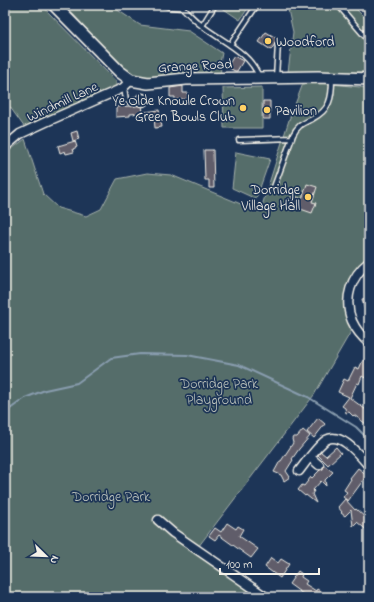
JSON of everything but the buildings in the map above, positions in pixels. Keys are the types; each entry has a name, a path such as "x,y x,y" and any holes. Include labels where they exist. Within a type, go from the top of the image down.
{"main road":[{"path":"54,5 120,72 128,83"},
{"name":"Grange Road","path":"128,83 186,79 369,79"}],"street":[{"name":"Windmill Lane","path":"5,147 20,134 128,83"},
{"path":"369,262 362,268 353,280 348,296 352,321 362,336 369,343"},
{"path":"299,471 327,439 338,439 345,442 353,448 369,466"},
{"path":"310,457 319,465"},
{"path":"158,520 173,533 266,597"}],"lane":[{"path":"164,5 170,7 182,6 194,20 230,45 249,61 260,78"},
{"path":"202,26 215,5"},
{"path":"230,45 257,5"},
{"path":"338,5 369,41"},
{"path":"276,78 278,44"},
{"path":"274,187 297,128 320,115 326,108 331,97 332,78"},
{"path":"128,83 126,100 130,102 139,99"},
{"path":"239,140 292,138"}],"green space":[{"path":"5,5 41,5 116,81 116,86 25,128 5,100"},
{"path":"65,5 110,5 140,25 189,31 222,53 220,63 221,74 155,78 134,77 119,65"},
{"path":"218,5 250,5 240,20"},
{"path":"287,5 352,5 369,22 369,72 288,72 293,32"},
{"path":"304,81 369,88 369,258 349,282 353,328 314,395 195,551 263,597 5,597 5,154 25,139 43,194 58,208 86,216 101,209 117,179 147,173 171,175 260,212 289,120"},
{"name":"Ye Olde Knowle Crown Green Bowls Club","path":"262,87 262,128 224,128 223,88"},
{"name":"Ye Olde Knowle Crown Green Bowls Club","path":"236,152 270,159 256,199 232,188"}],"waterway":[{"path":"5,417 10,409 25,398 45,390 77,383 111,358 140,354 187,355 239,365 308,397 356,427 369,440"}],"place":[{"name":"Woodford","path":"268,41"},
{"name":"Ye Olde Knowle Crown Green Bowls Club","path":"243,108"},
{"name":"Pavilion","path":"267,110"},
{"name":"Dorridge Village Hall","path":"308,197"}],"park label":[{"name":"Dorridge Park Playground","path":"219,392"},
{"name":"Dorridge Park","path":"111,496"}]}
